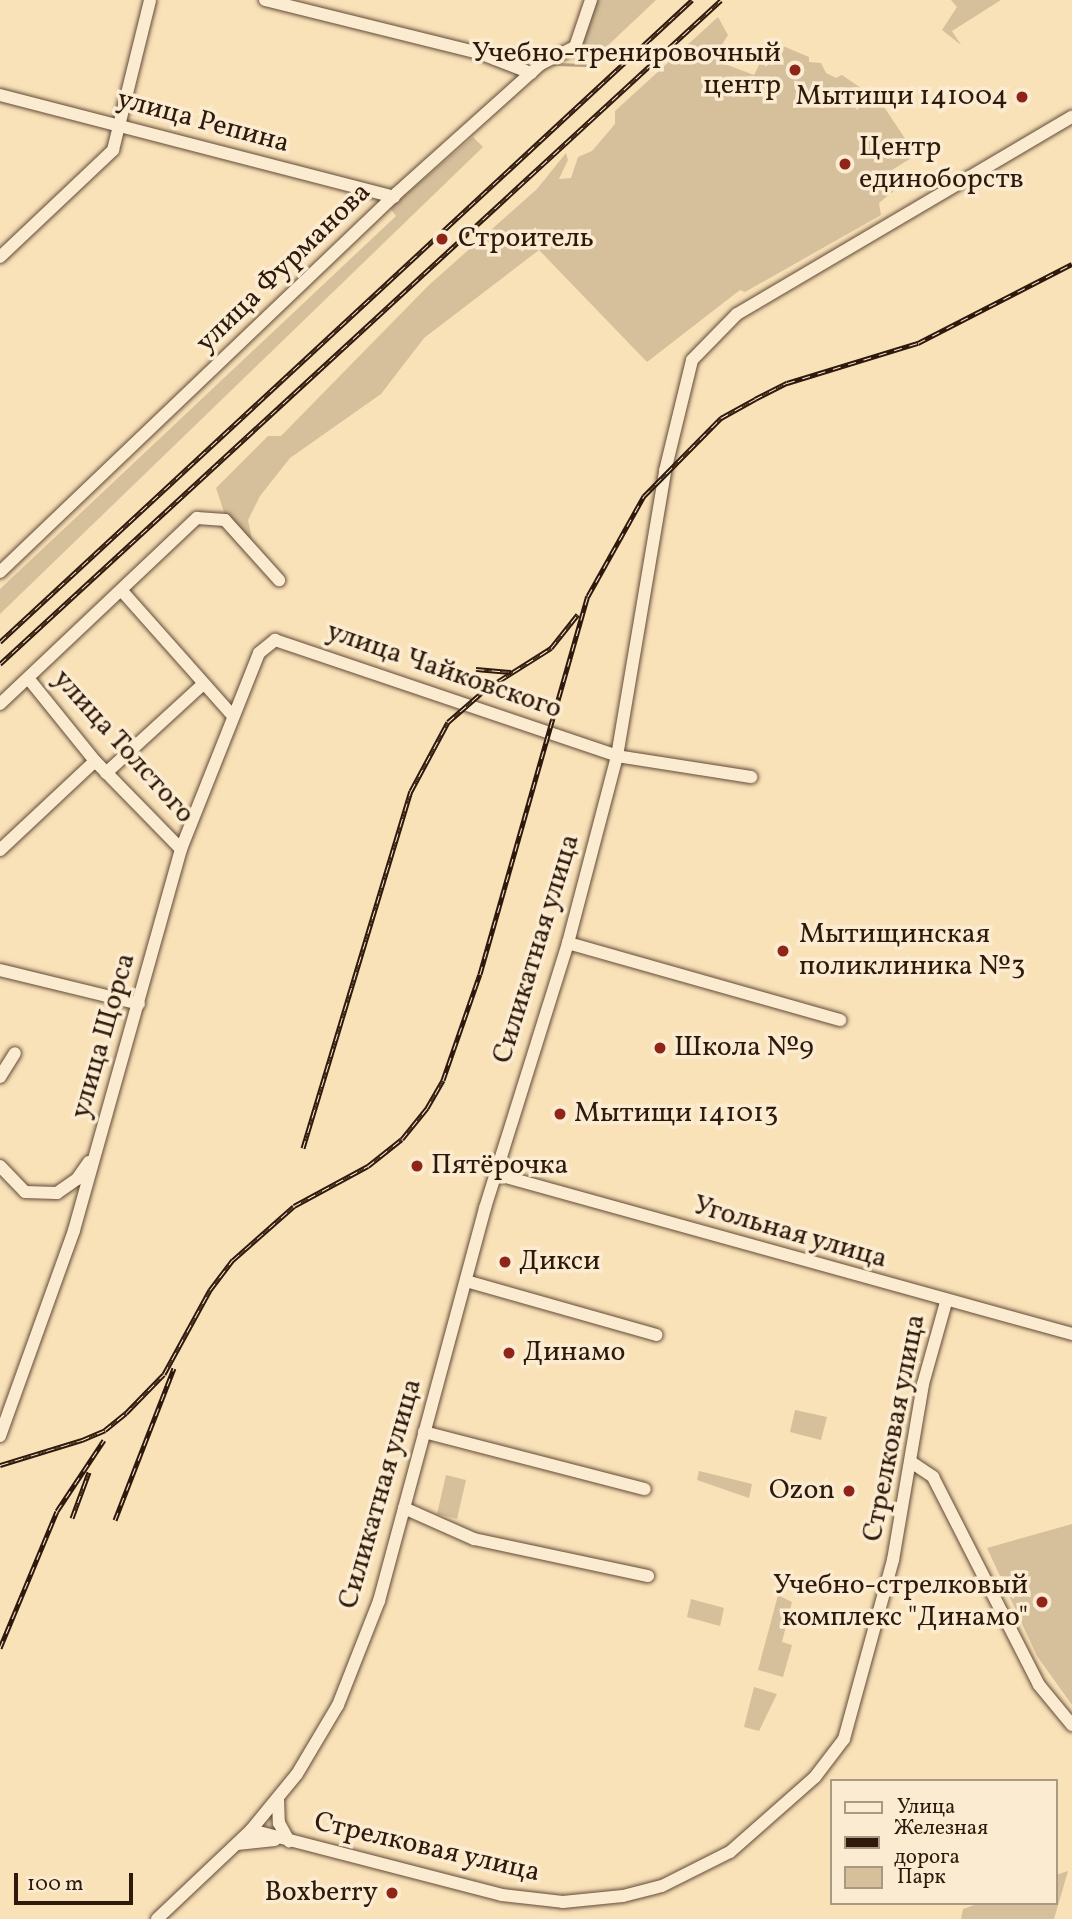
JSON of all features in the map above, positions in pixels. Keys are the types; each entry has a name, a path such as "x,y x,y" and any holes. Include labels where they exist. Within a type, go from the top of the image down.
{"street":[{"path":"0,257 113,150 150,0"},
{"path":"265,0 479,53 531,73"},
{"name":"улица Фурманова","path":"0,572 394,197 531,73 575,47 591,0"},
{"name":"улица Репина","path":"0,95 394,197"},
{"name":"Силикатная улица","path":"157,1919 251,1830 278,1798 338,1705 379,1601 495,1174 568,943 617,756 675,421 686,375 699,349 737,314 1072,117"},
{"path":"0,704 197,518 225,520 279,580"},
{"path":"122,591 233,716"},
{"name":"улица Чайковского","path":"259,653 275,639 617,756"},
{"name":"улица Щорса","path":"0,1436 74,1230 181,849 259,653"},
{"name":"улица Толстого","path":"28,678 95,761 181,849"},
{"path":"106,773 203,684"},
{"path":"617,756 751,777"},
{"path":"0,850 95,761"},
{"path":"568,943 840,1020"},
{"path":"0,970 139,1004"},
{"path":"0,1077 15,1053"},
{"path":"0,1166 25,1192 57,1193 77,1179 96,1150"},
{"name":"Угольная улица","path":"495,1174 946,1302 1072,1334"},
{"path":"466,1281 657,1335"},
{"name":"Стрелковая улица","path":"251,1830 502,1895 563,1902 624,1896 710,1864 759,1829 815,1777 844,1739 893,1560 923,1384 946,1302"},
{"path":"424,1432 645,1489"},
{"path":"911,1462 933,1477 1039,1685 1072,1725"},
{"path":"404,1508 474,1539 648,1576"},
{"path":"237,1844 286,1840 279,1823 278,1798"}],"green space":[{"path":"593,0 656,0 602,51 573,60"},
{"path":"951,0 1001,0 952,31 961,45 942,30 957,7"},
{"name":"Строитель","path":"718,17 728,35 716,54 717,61 754,75 771,41 809,57 809,62 821,63 826,73 836,78 842,75 880,101 916,155 889,172 895,190 879,203 881,215 745,292 740,290 647,362 539,250 424,338 381,394 290,458 260,496 248,520 254,549 226,518 216,488 268,436 281,436 429,285 537,189 566,153 568,160 559,179 571,178 578,157 592,151 615,124 615,111"},
{"path":"473,137 483,147 0,614 0,589 396,216 390,208"},
{"path":"795,1410 827,1417 821,1440 790,1432"},
{"path":"699,1471 752,1484 749,1498 697,1480"},
{"path":"446,1475 466,1480 457,1519 437,1514"},
{"name":"Учебно-стрелковый комплекс \"Динамо\"","path":"1072,1524 1072,1705 1037,1656 987,1548"},
{"path":"778,1595 792,1602 782,1642 792,1645 783,1677 758,1670"},
{"path":"691,1599 724,1608 720,1626 687,1617"},
{"path":"754,1687 777,1694 759,1731 744,1727"},
{"path":"1068,1871 1054,1919 961,1919 963,1909 974,1905 1058,1905 1058,1874"}],"waterway":[{"path":"555,64 586,65"}],"railway":[{"path":"0,642 692,0"},
{"path":"0,664 721,0"},
{"path":"0,1465 82,1440 105,1430 126,1413 164,1374 210,1290 233,1260 294,1206 368,1166 402,1139 427,1108 443,1080 480,974 588,596 644,496 721,418 755,399 787,383 918,343 1072,264"},
{"path":"303,1148 411,791 448,722 486,689 551,648 578,614"},
{"path":"476,669 511,672"},
{"path":"115,1520 174,1368"},
{"path":"0,1648 57,1511 104,1440"},
{"path":"72,1518 89,1472"}],"place":[{"name":"Учебно-тренировочный центр","path":"795,70"},
{"name":"Мытищи 141004","path":"1022,97"},
{"name":"Центр единоборств","path":"845,164"},
{"name":"Строитель","path":"442,239"},
{"name":"Мытищинская поликлиника №3","path":"783,951"},
{"name":"Школа №9","path":"660,1048"},
{"name":"Мытищи 141013","path":"560,1114"},
{"name":"Пятёрочка","path":"417,1166"},
{"name":"Дикси","path":"505,1262"},
{"name":"Динамо","path":"509,1353"},
{"name":"Ozon","path":"849,1491"},
{"name":"Учебно-стрелковый комплекс \"Динамо\"","path":"1042,1602"},
{"name":"Boxberry","path":"392,1893"}]}
